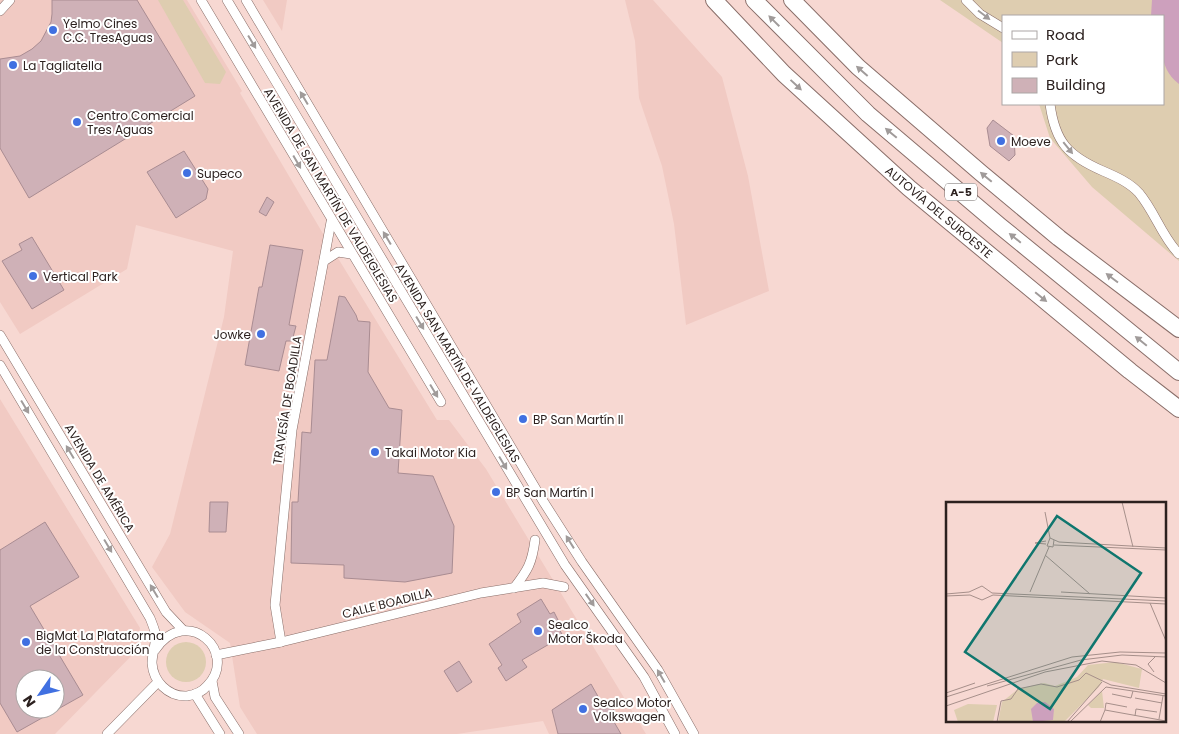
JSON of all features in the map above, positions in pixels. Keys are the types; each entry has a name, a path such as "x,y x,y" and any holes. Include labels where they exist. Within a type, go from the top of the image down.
{"highway":[{"name":"AUTOVÍA DEL SUROESTE","path":"714,0 784,74 908,188 1173,404 1179,415"},
{"name":"A-5","path":"754,0 868,114 1007,232 1179,372"},
{"path":"792,0 858,67 974,167 1059,238 1179,329"}],"street":[{"path":"0,11 10,0"},
{"name":"AVENIDA DE SAN MARTÍN DE VALDEIGLESIAS","path":"201,0 263,102 350,254 440,402"},
{"name":"AVENIDA SAN MARTÍN DE VALDEIGLESIAS","path":"226,0 565,565 644,678 675,734"},
{"name":"AVENIDA SAN MARTÍN DE VALDEIGLESIAS","path":"246,0 544,501 582,562 658,670 694,734"},
{"path":"966,0 980,14 1002,27"},
{"path":"1050,105 1053,125 1066,148 1078,159 1126,182 1138,192 1152,210 1179,254"},
{"name":"TRAVESÍA DE BOADILLA","path":"281,642 275,605 292,430 331,222"},
{"path":"324,262 338,252 350,254"},
{"name":"AVENIDA DE AMÉRICA","path":"0,335 166,612 183,630"},
{"path":"0,365 147,612 155,633 155,650 152,661 158,682 171,692 187,696 204,689 212,681 216,673 216,655 213,647 208,640 192,631 183,630 171,633 162,640 155,650"},
{"path":"514,588 533,559 535,540"},
{"name":"CALLE BOADILLA","path":"216,655 281,642 481,594 543,583 564,587"},
{"path":"212,681 215,697 239,734"},
{"path":"107,734 158,682"},
{"path":"194,694 220,734"}],"shaded area":[{"path":"0,0 187,0 242,91 240,93 322,232 437,420 449,420 486,469 646,734 549,734 543,721 457,734 257,734 240,707 230,643 185,612 152,567 170,534 224,317 233,251 136,225 127,269 20,334 0,302"},
{"path":"263,0 287,0 282,31"},
{"path":"625,0 653,0 722,77 748,176 769,291 686,325 674,224 662,166 639,98 635,41"},
{"path":"1152,0 1179,0 1179,84 1172,77 1164,61 1164,15 1151,15"},
{"path":"0,399 140,628 135,652 55,734 0,734"}],"green space":[{"path":"158,0 183,0 226,72 220,84 205,83"},
{"path":"940,0 1179,0 1179,261 1092,187 1050,138 1039,105 1164,105 1164,15 1002,15 1002,42"},
{"path":"190,642 197,645 203,651 206,662 205,670 197,679 190,682 182,682 175,679 167,670 166,658 169,651 178,643"}],"building":[{"name":"Centro Comercial Tres Aguas","path":"52,0 137,0 195,96 29,198 0,148 0,59 20,56 41,41 51,22"},
{"name":"Moeve","path":"993,120 1014,136 1015,155 1009,161 990,146 987,128"},
{"path":"184,151 208,189 206,199 176,218 147,172"},
{"path":"267,197 274,202 266,216 259,212"},
{"name":"Vertical Park","path":"32,237 64,290 32,309 2,261 22,250 19,244"},
{"path":"270,245 303,250 289,325 296,326 292,341 286,341 279,371 245,365 259,287 262,287"},
{"path":"339,296 345,297 358,321 370,322 368,372 389,408 402,410 398,473 433,476 454,526 452,573 405,582 344,578 344,565 291,563 292,502 298,502 302,432 311,433 315,360 327,360"},
{"path":"210,502 228,502 226,532 209,532"},
{"name":"BigMat La Plataforma de la Construcción","path":"45,522 79,577 30,606 83,695 65,705 65,669 15,669 15,719 40,719 17,732 0,703 0,550"},
{"path":"541,599 550,614 554,612 558,620 555,622 563,636 522,660 527,667 506,681 498,668 502,665 489,644 521,622 517,614"},
{"path":"459,661 472,682 457,692 444,671"},
{"name":"Sealco Motor Volkswagen","path":"591,684 605,709 611,705 615,712 610,715 621,734 558,734 552,710"}],"place":[{"name":"Yelmo Cines C.C. TresAguas","path":"53,30"},
{"name":"La Tagliatella","path":"13,65"},
{"name":"Centro Comercial Tres Aguas","path":"77,122"},
{"name":"Moeve","path":"1001,141"},
{"name":"Supeco","path":"187,173"},
{"name":"Vertical Park","path":"33,276"},
{"name":"Jowke","path":"261,334"},
{"name":"BP San Martín II","path":"523,419"},
{"name":"Takai Motor Kia","path":"375,452"},
{"name":"BP San Martín I","path":"496,492"},
{"name":"Sealco Motor Škoda","path":"538,631"},
{"name":"BigMat La Plataforma de la Construcción","path":"26,642"},
{"name":"Sealco Motor Volkswagen","path":"583,709"}]}
